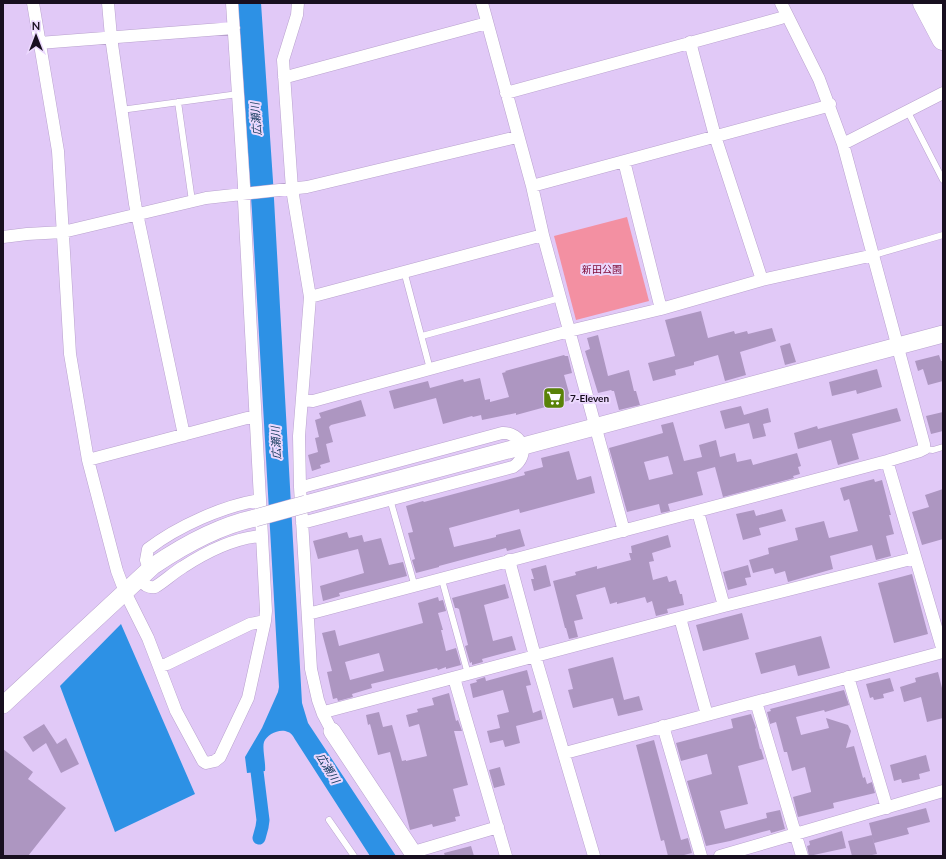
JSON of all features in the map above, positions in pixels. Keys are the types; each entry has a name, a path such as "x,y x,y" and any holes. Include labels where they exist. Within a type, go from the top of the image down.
{"highway":[{"path":"924,3 943,39"}],"street":[{"path":"33,3 58,151 65,292 70,354 88,460 117,571 125,592 160,666 176,712 203,761 206,763 215,761 220,757 248,698 265,622 266,611 255,418 246,194 232,3"},
{"path":"108,3 111,37 137,214 184,435"},
{"path":"298,3 297,15 283,58 292,189 310,297 299,436 300,487 311,669 317,696 323,714 332,731 414,855 417,851 498,827"},
{"path":"482,3 517,137 532,186 543,235 624,531"},
{"path":"308,614 442,580 509,560 698,512 887,461 924,449 924,444 874,255 843,144 830,104 811,61 781,3"},
{"path":"506,93 782,18 787,15"},
{"path":"284,77 487,23"},
{"path":"39,43 234,28"},
{"path":"690,42 715,136 762,280"},
{"path":"843,144 943,93"},
{"path":"532,186 830,104"},
{"path":"3,237 63,232 206,198 307,187 517,137"},
{"path":"624,161 661,309"},
{"path":"310,297 543,235"},
{"path":"302,400 313,401 569,331 661,309 762,280 874,255"},
{"path":"3,705 144,574 179,549 236,523 943,334"},
{"path":"88,460 247,418 255,418"},
{"path":"300,487 502,433 508,433 515,436 522,446 524,454 522,459 514,467 302,523"},
{"path":"565,753 943,652 887,461"},
{"path":"260,500 231,508 200,520 170,534 151,547 146,553 144,574 146,586 150,587 159,585 169,576 196,559 218,548 261,536"},
{"path":"698,512 724,606"},
{"path":"323,714 724,606 916,558"},
{"path":"509,560 535,656 565,753 594,856"},
{"path":"680,618 707,715"},
{"path":"160,666 250,624 265,622"},
{"path":"848,677 887,808"},
{"path":"454,678 506,856"},
{"path":"756,702 802,856"},
{"path":"663,726 701,856"},
{"path":"720,856 943,791"}],"lane":[{"path":"122,110 238,94"},
{"path":"178,102 192,201"},
{"path":"908,112 943,180"},
{"path":"874,255 943,235"},
{"path":"404,271 430,369"},
{"path":"422,336 560,298"},
{"path":"924,449 933,450 943,447"},
{"path":"390,499 415,587"},
{"path":"442,580 468,674"},
{"path":"329,820 354,856"}],"green space":[{"name":"新田公園","path":"627,217 649,301 576,320 554,236"}],"water":[{"name":"広瀬川","path":"238,3 261,3 273,181 302,703 308,723 396,856 370,856 292,734 285,731 278,731 268,736 264,742 265,771 247,773 245,757 262,728 279,687 252,212"},
{"path":"121,624 195,794 115,832 60,686"}],"building":[{"path":"701,311 708,338 734,331 735,334 747,331 748,334 772,328 776,341 740,352 746,375 725,381 718,355 694,362 694,365 675,370 676,375 653,381 648,363 675,356 665,320"},
{"path":"598,335 608,376 629,370 634,391 636,391 640,405 619,410 614,391 611,390 598,393 585,351 590,349 587,338"},
{"path":"790,343 796,362 785,365 780,346"},
{"path":"564,355 568,356 572,373 564,375 571,400 516,415 516,413 482,420 481,415 472,416 443,424 436,398 394,409 389,391 428,381 430,388 463,379 464,382 480,378 485,400 490,399 490,402 509,397 502,373 506,372 505,371"},
{"path":"939,355 941,361 943,361 943,381 928,385 923,369 918,371 915,361"},
{"path":"877,369 882,387 857,394 856,390 832,396 829,382"},
{"path":"361,400 366,416 331,425 329,427 333,442 326,444 330,462 320,465 321,468 312,471 308,455 318,452 315,438 319,437 315,420 321,418 319,413"},
{"path":"741,406 744,415 768,408 771,422 763,424 766,436 753,439 749,423 725,429 720,411"},
{"path":"897,408 901,421 852,434 859,459 838,465 831,440 798,449 794,433 817,426 818,429"},
{"path":"943,412 943,431 931,434 926,416"},
{"path":"673,422 684,461 702,457 699,445 716,440 720,457 735,453 737,462 751,459 753,465 797,453 801,466 798,467 800,474 793,476 794,478 723,497 715,467 697,472 703,495 668,504 670,511 661,513 659,504 627,512 609,448 663,433 661,425","holes":["668,456 673,474 649,480 644,462"]},
{"path":"569,451 577,480 591,476 595,493 520,513 519,509 449,528 454,547 496,537 496,535 520,529 525,546 507,551 506,548 416,573 412,560 415,559 408,533 413,532 406,506 525,475 524,472 543,467 541,458"},
{"path":"874,479 875,482 882,480 891,515 889,515 894,534 886,536 891,556 876,560 872,545 830,556 833,569 788,582 785,571 775,574 773,568 753,573 749,560 769,554 768,548 798,540 795,528 824,521 829,538 858,531 849,499 844,501 840,488"},
{"path":"943,489 943,539 922,545 912,512 929,507 925,495"},
{"path":"782,509 786,521 759,528 761,535 743,540 736,514 754,510 756,516"},
{"path":"347,532 349,538 362,535 364,542 381,538 389,565 403,562 407,576 339,593 340,596 323,601 320,586 364,573 358,549 318,559 313,541"},
{"path":"668,535 671,547 652,553 654,561 649,562 653,580 667,576 669,582 676,580 680,594 682,594 684,605 667,609 668,613 656,616 652,601 647,603 645,597 617,604 617,602 610,604 605,587 576,595 583,619 574,621 578,637 569,639 553,581 576,575 575,572 597,566 597,569 631,560 629,553 632,553 631,546"},
{"path":"546,565 551,586 534,591 531,579 534,579 531,569"},
{"path":"748,565 751,577 745,578 747,585 728,590 723,572"},
{"path":"912,574 928,634 894,643 878,583"},
{"path":"505,584 509,598 484,605 493,641 512,636 516,650 482,659 483,662 472,665 465,646 468,645 459,609 455,608 452,598"},
{"path":"438,597 439,601 443,600 446,611 438,613 443,630 441,630 446,651 456,648 461,665 446,669 446,667 438,670 437,668 371,684 372,688 352,694 353,697 338,701 337,698 333,699 327,672 332,671 322,633 335,630 339,646 423,623 418,603","holes":["379,653 384,671 350,680 345,662"]},
{"path":"742,613 749,639 703,651 696,625"},
{"path":"821,636 830,668 798,676 795,665 761,674 755,653"},
{"path":"613,657 624,700 639,696 643,710 618,716 613,698 573,708 568,690 573,689 568,669"},
{"path":"527,670 531,685 526,686 533,713 541,710 543,719 516,726 520,743 505,747 503,740 490,743 487,731 500,728 497,715 509,712 503,690 473,698 470,684 485,677 486,681"},
{"path":"938,672 943,692 943,718 927,722 921,697 904,702 900,687 916,682 915,678"},
{"path":"890,678 894,691 883,694 884,698 874,700 873,697 870,698 866,684"},
{"path":"844,690 849,705 825,712 824,710 796,717 801,735 829,728 826,718 848,725 851,731 846,748 854,746 863,778 865,777 867,784 872,782 875,793 833,803 834,808 798,817 793,797 811,792 805,767 792,771 787,752 784,752 776,722 770,724 767,712 771,711 770,709"},
{"path":"449,693 456,721 458,720 462,731 454,731 468,785 453,789 460,816 455,817 456,821 433,827 432,824 410,830 390,752 378,755 370,724 368,725 366,715 379,712 383,727 392,725 402,761 427,756 419,724 409,727 406,715 418,712 417,709 434,705 432,698"},
{"path":"751,714 764,759 738,766 748,804 720,811 725,829 767,818 766,813 780,810 785,829 771,833 770,830 706,846 687,781 712,774 707,754 681,761 676,743 733,728 731,719"},
{"path":"44,724 57,744 66,738 79,764 61,773 46,743 33,752 23,737"},
{"path":"654,740 681,840 688,838 692,853 680,856 668,856 664,840 661,841 636,745"},
{"path":"3,749 33,772 28,779 66,808 28,856 3,856"},
{"path":"926,755 930,771 919,774 920,779 902,783 901,779 894,781 890,765"},
{"path":"500,767 505,785 494,788 489,770"},
{"path":"926,808 930,822 907,828 909,834 874,843 869,823"},
{"path":"842,831 846,848 809,856 807,846 810,845 809,841"},
{"path":"872,835 877,854 852,856 848,841"},
{"path":"471,846 474,856 445,856 444,853"}],"waterway":[{"path":"255,755 263,820 259,838"}],"place":[{"name":"7-Eleven","path":"554,398"}]}
